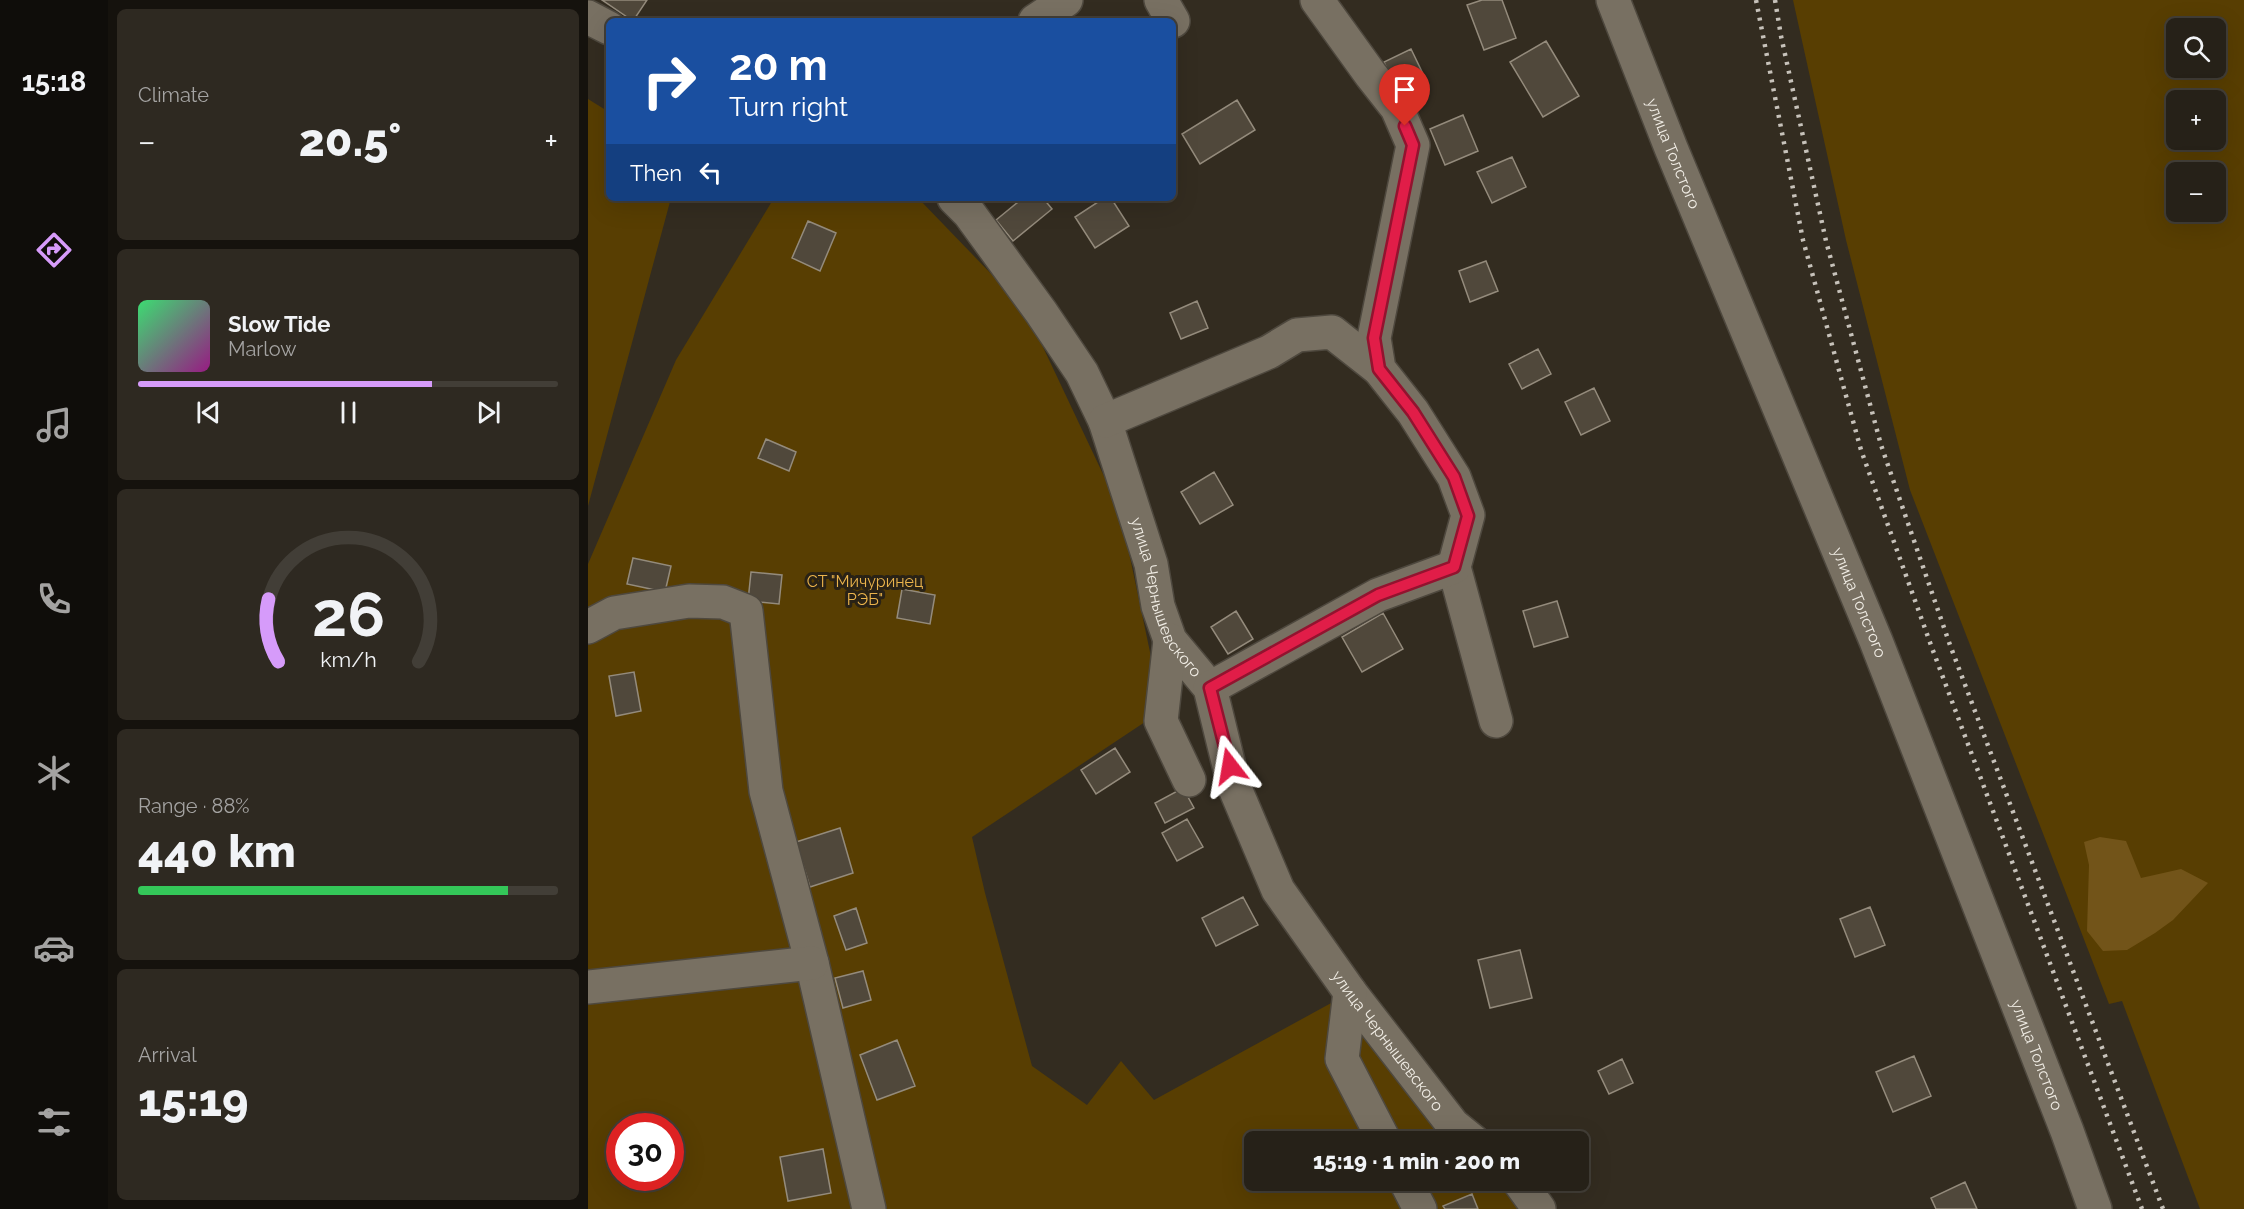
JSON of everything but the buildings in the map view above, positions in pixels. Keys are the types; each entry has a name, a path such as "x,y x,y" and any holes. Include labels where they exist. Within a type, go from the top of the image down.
{"street":[{"path":"1039,18 1066,0"},
{"path":"1161,0 1171,18"},
{"path":"1317,0 1397,108 1413,145 1374,338 1379,369"},
{"name":"улица Толстого","path":"1613,0 1671,148 1876,641 2067,1131 2095,1209"},
{"path":"588,17 606,26"},
{"name":"улица Чернышевского","path":"957,201 969,213 1041,312 1082,373 1105,421 1151,564 1158,606 1170,640 1210,688 1234,786 1278,890 1350,992 1453,1125 1460,1131"},
{"path":"1105,421 1269,352 1297,335 1332,332 1379,369 1413,412 1454,477 1468,516 1454,567 1496,721"},
{"path":"1210,688 1378,595 1454,567"},
{"path":"588,627 614,613 689,601 723,602 746,611 766,791 812,963 869,1209"},
{"path":"1170,640 1161,721 1189,780"},
{"path":"588,987 812,963"},
{"path":"1350,992 1342,1059 1378,1131"},
{"path":"1411,1191 1420,1209"},
{"path":"1526,1191 1539,1209"}],"green space":[{"path":"1793,0 2244,0 2244,1209 2200,1209 2122,1001 2109,1004 1910,490 1846,240"},
{"path":"588,99 606,110 606,201 670,201 588,506"},
{"name":"СТ \"Мичуринец РЭБ\"","path":"772,201 921,201 1025,309 1120,510 1150,652 1151,718 972,837 1032,1066 1087,1105 1121,1061 1154,1100 1344,996 1447,1131 1244,1131 1244,1191 1511,1191 1522,1209 588,1209 588,564 676,360"}],"shaded area":[{"path":"2100,837 2126,841 2141,878 2181,869 2208,883 2173,920 2155,933 2127,950 2103,951 2087,931 2089,865 2084,842"}],"railway":[{"path":"1756,0 1803,240 1861,450 1932,648 2142,1209"},
{"path":"1775,0 1826,241 1881,445 1950,645 2163,1209"}],"route":[{"path":"1230,766 1210,688 1378,595 1454,567 1468,516 1454,477 1413,412 1379,369 1374,338 1413,145 1405,126"}]}
